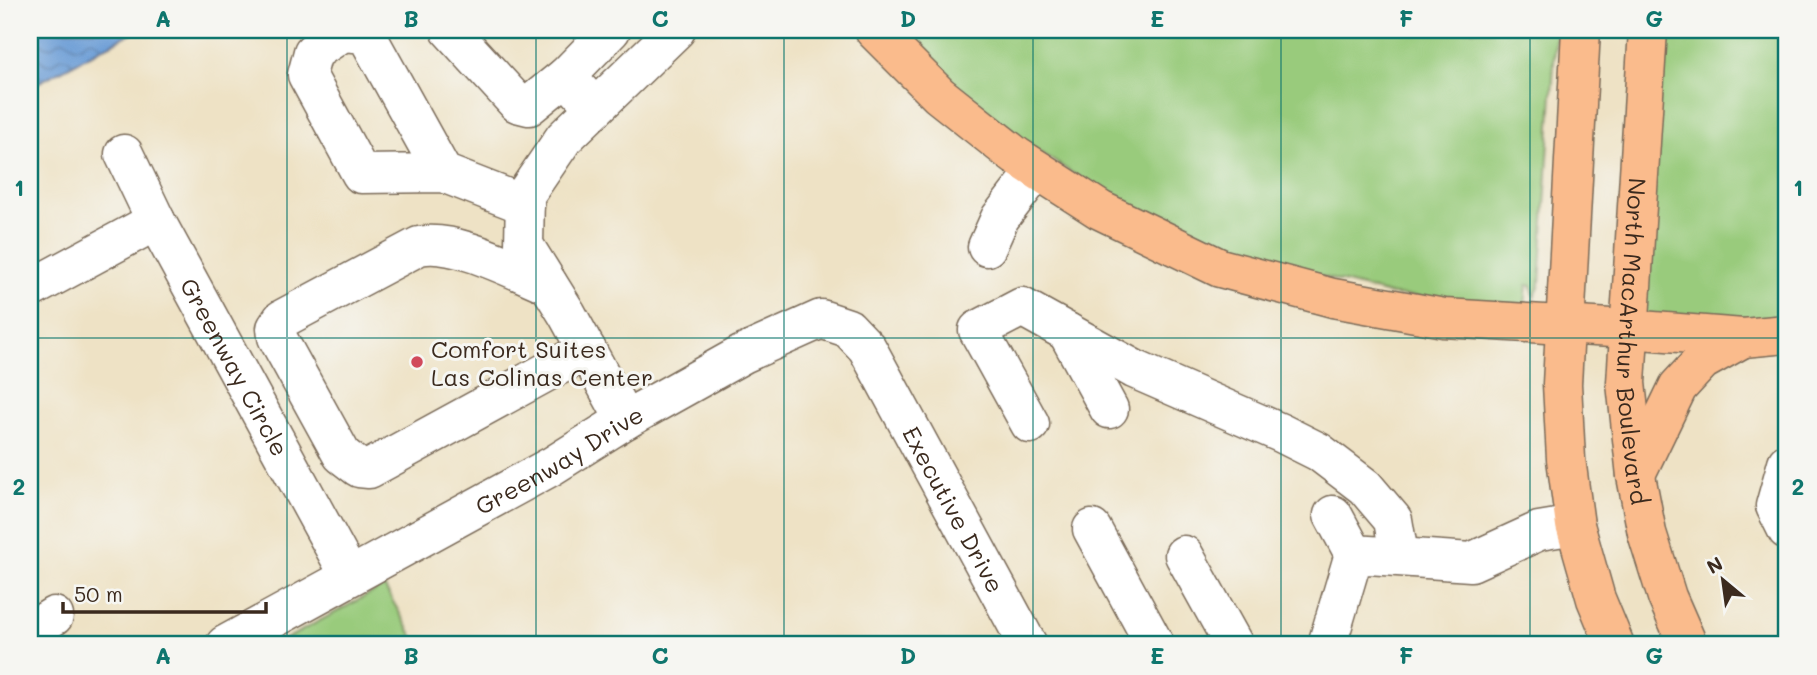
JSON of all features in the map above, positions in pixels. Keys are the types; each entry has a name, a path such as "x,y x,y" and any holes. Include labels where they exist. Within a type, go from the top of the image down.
{"main road":[{"path":"874,30 939,95 1037,170 1100,209 1220,268 1333,298 1444,318 1744,338 1787,334"},
{"path":"1581,30 1564,326 1562,384 1566,458 1575,525 1596,599 1615,645"},
{"name":"North MacArthur Boulevard","path":"1648,30 1626,383 1636,476 1647,533 1667,597 1688,645"},
{"path":"1636,476 1678,387 1702,361 1744,338"}],"street":[{"path":"450,30 517,103 529,106 566,76 611,30"},
{"path":"625,420 524,245 525,195 564,138 676,30"},
{"path":"566,76 595,108"},
{"name":"Greenway Circle","path":"124,154 156,220 349,575"},
{"path":"987,247 1000,218 1037,170"},
{"path":"443,173 525,205"},
{"path":"30,289 156,220"},
{"path":"548,284 450,245 432,243 419,246 282,319 276,328 277,337 342,454 359,468 369,469 587,350"},
{"path":"1030,424 978,330 1022,307 1134,369 1319,452 1365,487 1393,520 1399,555"},
{"name":"Greenway Drive","path":"225,645 552,466 625,420 743,354 821,319 848,328 867,348 879,373"},
{"path":"1067,332 1109,409"},
{"name":"Executive Drive","path":"879,373 1028,645"},
{"path":"1787,463 1775,506 1787,530"},
{"path":"1327,645 1354,554 1333,515"},
{"path":"1354,554 1471,562 1539,531 1575,525"},
{"path":"1092,529 1155,645"},
{"path":"1184,555 1234,645"}],"green space":[{"path":"892,30 1556,30 1540,284 1534,298 1532,286 1527,285 1525,305 1393,295 1207,247 1135,213 982,115"},
{"path":"1658,30 1787,30 1787,321 1636,321"},
{"path":"384,586 418,645 275,645"}],"water":[{"path":"30,30 137,30 30,87"}],"place":[{"name":"Comfort Suites Las Colinas Center","path":"417,362"}]}
